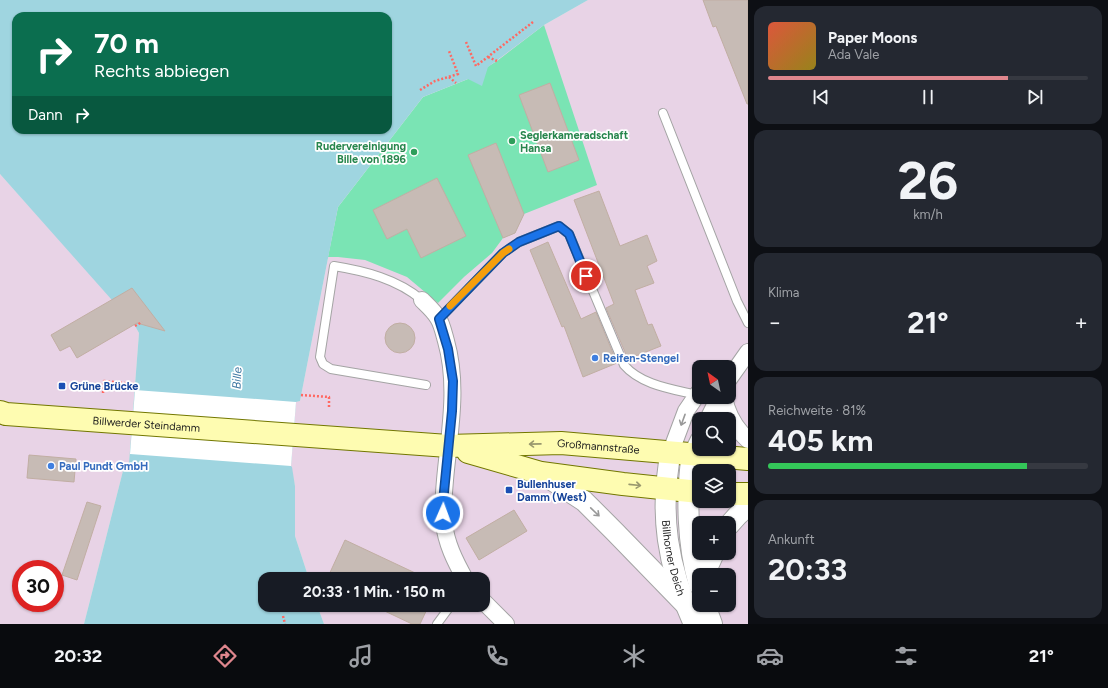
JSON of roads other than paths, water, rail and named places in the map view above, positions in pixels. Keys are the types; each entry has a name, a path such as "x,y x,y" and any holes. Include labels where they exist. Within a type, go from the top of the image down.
{"main road":[{"name":"Billwerder Steindamm","path":"0,412 6,414 294,434"},
{"name":"Großmannstraße","path":"294,434 448,446 562,443 688,448 748,459"},
{"name":"Großmannstraße","path":"448,446 541,473 666,489 692,491"},
{"path":"736,494 748,494"}],"street":[{"path":"422,300 439,319 448,349 453,381 452,411 443,502 444,523 451,552 461,572"},
{"path":"733,360 748,348"},
{"path":"736,369 748,352"},
{"path":"688,448 686,411 692,402"},
{"path":"726,404 731,420 748,440"},
{"name":"Billhorner Deich","path":"688,448 666,489 666,526 674,573 684,603 694,624"},
{"name":"Billhorner Deich","path":"688,448 692,477"},
{"path":"541,473 584,501 621,537 684,603"},
{"path":"736,517 748,506"},
{"name":"Billhorner Deich","path":"693,508 692,556 695,568"},
{"path":"490,608 506,624"},
{"path":"708,612 712,624"}],"lane":[{"path":"663,113 740,307 748,323"},
{"path":"439,319 503,253 519,242 559,226 569,234 624,365 635,375 650,383 692,392"},
{"path":"422,300 405,287 394,282 355,270 334,266 320,357 323,364 330,370 426,385"},
{"path":"437,624 446,612"}],"water":[{"name":"Bille","path":"0,0 588,0 544,25 488,67 482,86 468,79 423,97 338,207 300,401 296,402 291,466 295,486 295,536 307,572 258,572 258,612 320,612 324,624 84,624 125,463 129,463 139,333 135,326 0,174"}],"place":[{"name":"Seglerkameradschaft Hansa","path":"512,141"},
{"name":"Rudervereinigung Bille von 1896","path":"414,152"},
{"name":"Reifen-Stengel","path":"595,358"},
{"name":"Grüne Brücke","path":"62,386"},
{"name":"Paul Pundt GmbH","path":"51,466"},
{"name":"Bullenhuser Damm (West)","path":"509,490"}]}
